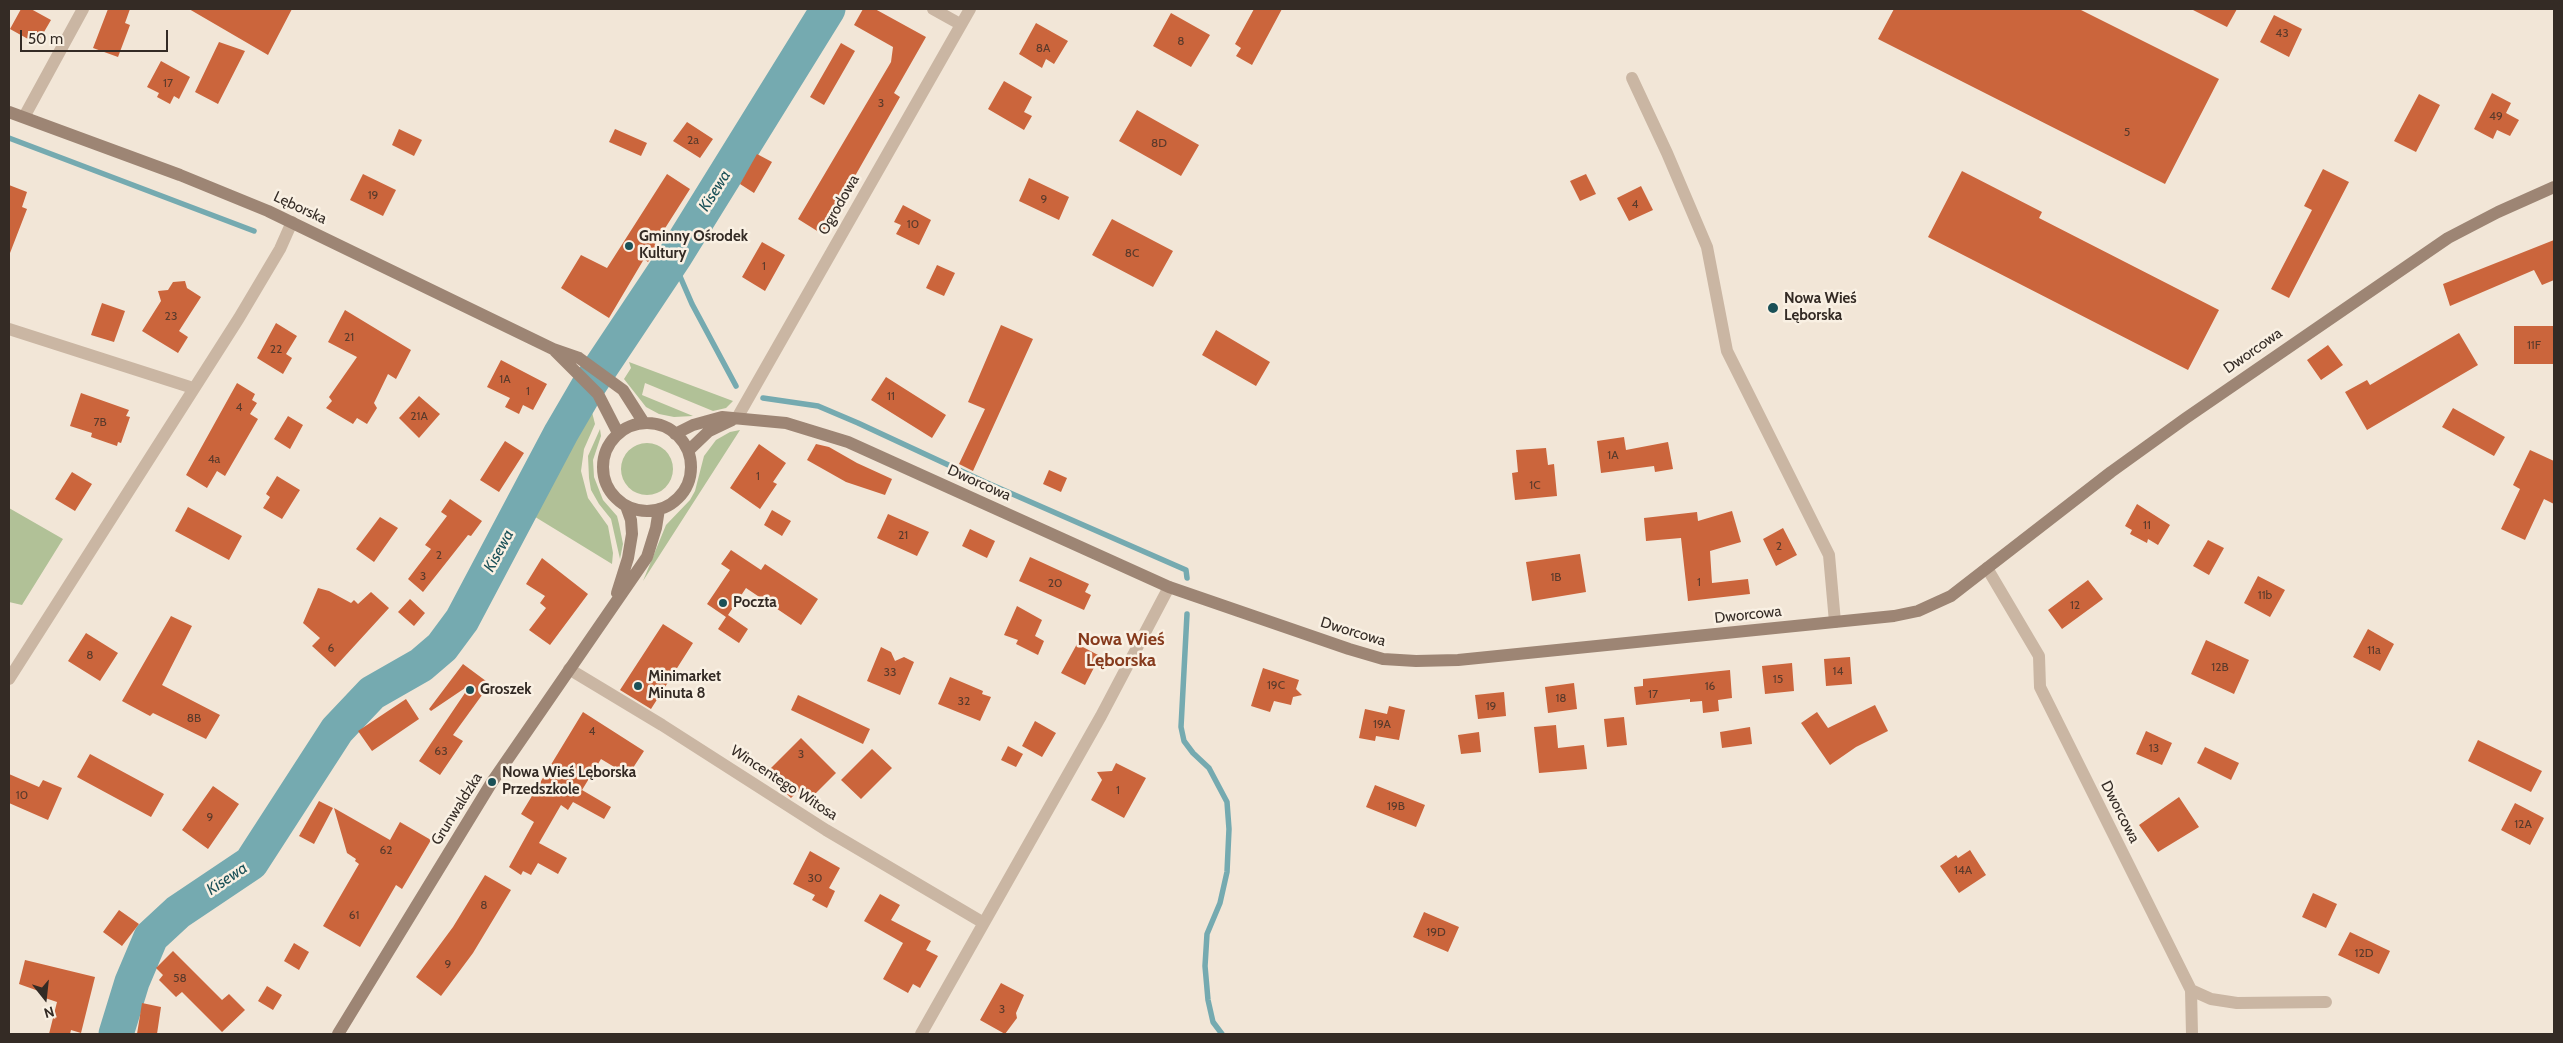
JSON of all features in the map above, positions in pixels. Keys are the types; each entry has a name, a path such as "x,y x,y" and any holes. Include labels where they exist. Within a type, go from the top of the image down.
{"street":[{"path":"24,117 83,9"},
{"path":"933,9 960,24"},
{"name":"Ogrodowa","path":"736,418 970,9"},
{"path":"1632,78 1707,248 1728,351 1829,556 1835,622"},
{"name":"Lęborska","path":"9,112 180,174 292,222 553,349 580,365 608,378 623,390 644,423"},
{"name":"Dworcowa","path":"675,434 709,419 736,418 786,424 848,442 1169,587 1349,649 1383,658 1416,661 1458,660 1894,616 1918,611 1951,596 2111,472 2365,293 2448,238 2498,212 2554,187"},
{"path":"9,679 276,255 292,222"},
{"path":"9,329 193,388"},
{"name":"Lęborska","path":"580,365 598,394 618,433"},
{"path":"688,451 708,431 736,418"},
{"path":"644,423 658,424 675,434 688,451 691,464 690,478 684,491 675,501 659,509 649,511 626,506 612,495 605,483 602,470 604,456 609,443 618,433 630,426 644,423"},
{"name":"Grunwaldzka","path":"612,607 628,558 632,534 631,520 626,506"},
{"name":"Grunwaldzka","path":"338,1034 492,782 646,557 656,528 659,509"},
{"name":"Dworcowa","path":"1986,568 2039,656 2040,688 2191,990 2195,1032"},
{"path":"921,1034 982,922 1101,716 1169,587"},
{"name":"Wincentego Witosa","path":"569,669 662,725 826,830 982,922"},
{"path":"2191,990 2211,1000 2237,1003 2326,1002"}],"green space":[{"path":"629,362 733,401 726,408 713,411 645,383 642,395 693,416 674,417 659,414 646,407 624,379 631,368"},
{"path":"592,412 595,424 584,449 581,471 588,498 608,526 613,553 612,564 532,515"},
{"path":"600,429 601,436 593,460 594,477 603,500 617,516 623,544 620,559 611,519 591,490 589,478 588,456"},
{"path":"740,430 643,581 666,525 690,500 695,491 704,456 716,440 730,432"},
{"path":"647,443 661,447 669,455 673,469 669,483 661,491 647,495 633,491 625,483 621,469 625,455 633,447"},
{"path":"9,508 63,539 22,605 9,602"}],"building":[{"path":"21,9 31,9 51,20 37,44 10,29"},
{"path":"108,9 130,9 125,23 130,25 118,57 93,48"},
{"path":"189,9 292,9 268,55"},
{"path":"863,9 875,9 926,37 894,93 900,97 822,234 798,219 891,62 893,47 854,25"},
{"path":"1254,9 1282,9 1252,65 1236,56 1241,48 1235,44"},
{"path":"1894,9 2079,9 2219,79 2165,184 1878,39"},
{"path":"2191,9 2237,9 2227,27"},
{"path":"1171,13 1210,35 1191,67 1153,46"},
{"path":"2274,15 2302,29 2289,57 2260,42"},
{"path":"1036,23 1068,41 1054,64 1046,59 1042,68 1019,54"},
{"path":"219,42 245,51 218,104 195,92"},
{"path":"841,43 855,51 824,105 810,97"},
{"path":"161,61 190,77 179,99 174,96 170,104 157,97 159,93 147,87"},
{"path":"1004,81 1032,97 1024,112 1032,116 1024,130 988,109"},
{"path":"2492,93 2511,103 2506,113 2519,120 2510,136 2497,130 2493,139 2474,129"},
{"path":"2419,94 2440,105 2416,152 2394,141"},
{"path":"1137,110 1199,145 1181,176 1119,141"},
{"path":"687,122 713,139 700,158 673,141"},
{"path":"399,129 422,140 414,156 392,145"},
{"path":"615,129 647,143 641,156 609,142"},
{"path":"757,154 772,162 754,193 740,184"},
{"path":"2323,169 2349,182 2289,298 2271,289 2312,210 2304,206"},
{"path":"1962,171 2042,212 2039,218 2219,310 2188,370 1928,237"},
{"path":"363,174 396,190 383,216 350,200"},
{"name":"Gminny Ośrodek Kultury","path":"667,174 690,189 655,244 658,247 648,262 644,259 609,318 561,288 581,255 607,268"},
{"path":"1586,174 1596,194 1580,201 1570,181"},
{"path":"1029,178 1069,197 1059,220 1019,201"},
{"path":"9,185 27,192 22,207 27,209 10,253"},
{"path":"1641,186 1653,210 1629,221 1617,198"},
{"path":"903,205 931,220 919,245 896,234 901,225 894,222"},
{"path":"1112,219 1173,251 1153,287 1092,255"},
{"path":"2554,240 2554,280 2542,285 2534,270 2450,306 2443,284"},
{"path":"762,242 785,255 765,291 742,277"},
{"path":"937,265 955,273 944,296 926,288"},
{"path":"185,281 187,288 201,297 179,331 188,337 178,353 142,331 161,301 158,291 168,290 173,282"},
{"path":"102,303 125,311 114,342 91,335"},
{"path":"345,310 411,350 396,379 388,374 374,403 377,408 367,424 357,418 353,424 326,408 332,401 329,397 357,357 328,342"},
{"path":"276,323 297,336 286,354 292,358 283,374 257,358"},
{"path":"1001,325 1033,339 973,471 959,464 985,409 968,402"},
{"path":"2514,326 2554,326 2554,364 2514,364"},
{"path":"1216,330 1270,362 1256,386 1202,355"},
{"path":"2459,333 2478,365 2367,430 2345,392 2367,380 2370,385"},
{"path":"2328,345 2343,365 2321,380 2307,360"},
{"path":"501,360 547,384 533,410 523,405 519,414 505,407 510,398 487,387"},
{"path":"886,377 946,415 932,438 871,400"},
{"path":"237,383 255,394 252,400 257,403 250,414 258,419 225,476 217,471 207,488 186,475"},
{"path":"81,393 129,410 126,416 130,417 121,443 118,442 117,446 91,437 92,433 70,426"},
{"path":"419,396 440,414 419,438 399,418"},
{"path":"2453,408 2505,437 2494,456 2442,427"},
{"path":"288,416 303,425 290,449 274,439"},
{"path":"1624,437 1626,450 1668,442 1673,469 1655,472 1654,466 1601,473 1597,441"},
{"path":"505,441 524,453 499,492 480,480"},
{"path":"759,444 786,463 773,482 777,484 760,509 730,488"},
{"path":"816,444 829,447 857,463 892,479 885,495 846,482 807,460"},
{"path":"1546,448 1548,465 1554,464 1557,496 1515,500 1512,473 1518,472 1516,450"},
{"path":"2530,450 2554,461 2554,504 2544,499 2525,540 2501,529 2520,489 2513,485"},
{"path":"1049,470 1067,478 1061,492 1043,484"},
{"path":"72,472 92,484 75,511 55,499"},
{"path":"277,476 300,490 282,519 263,508 270,497 266,494"},
{"path":"450,499 482,521 471,536 468,535 423,592 408,579 431,549 425,545 447,516 441,512"},
{"path":"2137,504 2170,525 2158,545 2148,539 2147,543 2130,534 2132,530 2125,526"},
{"path":"188,507 242,536 229,560 175,531"},
{"path":"772,510 791,521 782,536 764,525"},
{"path":"1732,511 1741,542 1710,551 1712,583 1748,579 1750,594 1688,601 1681,538 1646,541 1644,518 1697,512 1698,521"},
{"path":"888,514 929,532 917,556 877,538"},
{"path":"380,517 398,528 374,562 356,549"},
{"path":"1783,528 1797,555 1776,566 1763,539"},
{"path":"970,529 995,541 987,558 962,546"},
{"path":"2208,540 2224,548 2209,575 2193,566"},
{"path":"731,550 761,570 765,564 818,599 801,625 746,588 728,615 748,629 739,643 718,629 726,617 707,604 730,570 721,564"},
{"path":"1580,554 1586,592 1532,601 1526,562"},
{"path":"1030,557 1089,584 1085,592 1091,595 1084,610 1019,581"},
{"path":"542,558 588,594 550,645 529,630 546,608 540,603 545,596 526,584"},
{"path":"2258,576 2285,590 2270,617 2244,603"},
{"path":"2088,580 2103,599 2062,629 2048,610"},
{"path":"318,588 329,591 351,603 354,600 358,604 371,592 389,608 335,667 312,646 320,638 303,623"},
{"path":"410,599 425,613 414,626 398,612"},
{"path":"1017,606 1042,620 1035,636 1044,641 1038,655 1016,644 1018,640 1004,635"},
{"path":"171,616 192,626 162,685 220,715 206,739 153,713 150,716 122,701"},
{"path":"663,624 693,643 651,709 620,690"},
{"path":"2368,629 2394,644 2380,671 2353,657"},
{"path":"86,633 118,653 100,681 68,661"},
{"path":"2206,640 2249,660 2234,694 2191,674"},
{"path":"1077,644 1100,656 1085,685 1061,673"},
{"path":"881,647 891,652 895,661 904,657 914,662 900,695 867,681"},
{"path":"1850,657 1852,684 1826,686 1824,659"},
{"path":"1792,663 1794,691 1765,694 1762,666"},
{"path":"463,664 490,684 453,735 463,741 440,775 419,761 471,684 431,711 429,709"},
{"path":"1263,668 1299,680 1296,689 1302,695 1293,697 1291,705 1274,701 1270,712 1251,706"},
{"path":"1730,670 1732,698 1718,700 1719,711 1703,713 1702,701 1690,702 1690,699 1636,705 1634,687 1643,686 1643,679"},
{"path":"950,677 983,691 982,694 991,697 980,721 938,704"},
{"path":"1574,683 1577,709 1548,713 1545,687"},
{"path":"1504,692 1506,716 1478,719 1475,695"},
{"path":"798,695 870,729 863,744 791,710"},
{"path":"406,699 419,719 372,751 358,731"},
{"path":"1875,705 1888,731 1856,747 1830,765 1801,723 1817,712 1828,728"},
{"path":"1389,706 1405,710 1399,740 1376,736 1375,741 1359,738 1365,709 1387,714"},
{"path":"583,712 644,751 631,771 624,767 621,771 601,759 582,790 611,807 604,819 573,802 568,810 561,805 539,843 567,858 558,874 538,863 531,875 523,871 521,875 509,867 534,822 521,814"},
{"path":"1624,717 1627,745 1607,747 1604,719"},
{"path":"1035,721 1056,733 1042,757 1022,746"},
{"path":"1556,725 1558,748 1584,745 1587,769 1539,773 1534,727"},
{"path":"1750,727 1752,744 1722,748 1720,732"},
{"path":"2146,731 2172,743 2162,765 2136,754"},
{"path":"1479,732 1481,752 1461,754 1458,735"},
{"path":"801,738 836,773 808,801 798,791 791,798 765,774"},
{"path":"2478,740 2542,771 2531,792 2468,761"},
{"path":"1008,746 1023,754 1016,767 1001,760"},
{"path":"2205,747 2239,763 2231,780 2197,763"},
{"path":"872,749 892,768 861,799 841,780"},
{"path":"90,754 164,794 151,817 77,777"},
{"path":"1116,763 1146,778 1124,818 1091,800 1102,780 1097,772 1112,771"},
{"path":"9,774 39,787 43,780 62,788 48,820 9,803"},
{"path":"1375,785 1425,805 1416,827 1366,807"},
{"path":"213,786 239,804 208,849 182,830"},
{"path":"2179,797 2199,827 2158,852 2139,825"},
{"path":"319,801 333,808 314,844 299,836"},
{"path":"2515,803 2544,818 2530,845 2501,830"},
{"path":"334,808 390,840 400,822 431,840 402,889 396,885 360,947 323,926 359,864 355,861 356,859 347,853"},
{"path":"1970,850 1986,875 1959,893 1940,866 1956,855 1958,858"},
{"path":"810,851 840,868 829,888 835,891 827,908 812,900 815,895 793,884"},
{"path":"485,875 511,890 473,953 441,996 416,977 453,927"},
{"path":"2313,893 2337,904 2326,928 2302,917"},
{"path":"880,894 900,905 891,920 931,941 926,950 938,956 920,988 913,984 908,993 883,979 903,943 864,921"},
{"path":"119,910 139,924 122,946 103,932"},
{"path":"1424,912 1459,927 1448,952 1413,937"},
{"path":"2350,932 2390,951 2379,974 2338,955"},
{"path":"294,943 309,952 299,970 284,961"},
{"path":"173,951 222,1000 229,994 245,1010 222,1032 182,992 176,997 159,980 163,975 156,968"},
{"path":"25,960 95,977 81,1033 71,1030 70,1034 49,1034 57,1002 45,998 47,994 19,984"},
{"path":"1001,983 1024,995 1016,1013 1017,1018 1005,1034 980,1020"},
{"path":"267,986 282,995 273,1010 258,1001"},
{"path":"142,1003 161,1007 157,1034 137,1034"}],"waterway":[{"name":"Kisewa","path":"116,1034 132,982 151,937 178,912 251,863 337,730 372,693 421,665 442,647 462,620 561,433 589,385 675,256 828,9"},
{"path":"9,138 254,231"},
{"path":"675,256 679,274 692,304 736,386"},
{"path":"763,398 818,406 1186,570 1187,578"},
{"path":"1187,614 1181,727 1184,741 1193,753 1209,768 1227,802 1229,829 1227,872 1220,903 1207,934 1205,966 1208,1000 1213,1022 1222,1034"}],"place":[{"name":"Gminny Ośrodek Kultury","path":"629,246"},
{"name":"Nowa Wieś Lęborska","path":"1773,308"},
{"name":"Poczta","path":"723,603"},
{"name":"Minimarket Minuta 8","path":"638,686"},
{"name":"Groszek","path":"470,690"},
{"name":"Nowa Wieś Lęborska Przedszkole","path":"492,782"}],"district":[{"name":"Nowa Wieś Lęborska","path":"1121,650"}]}
